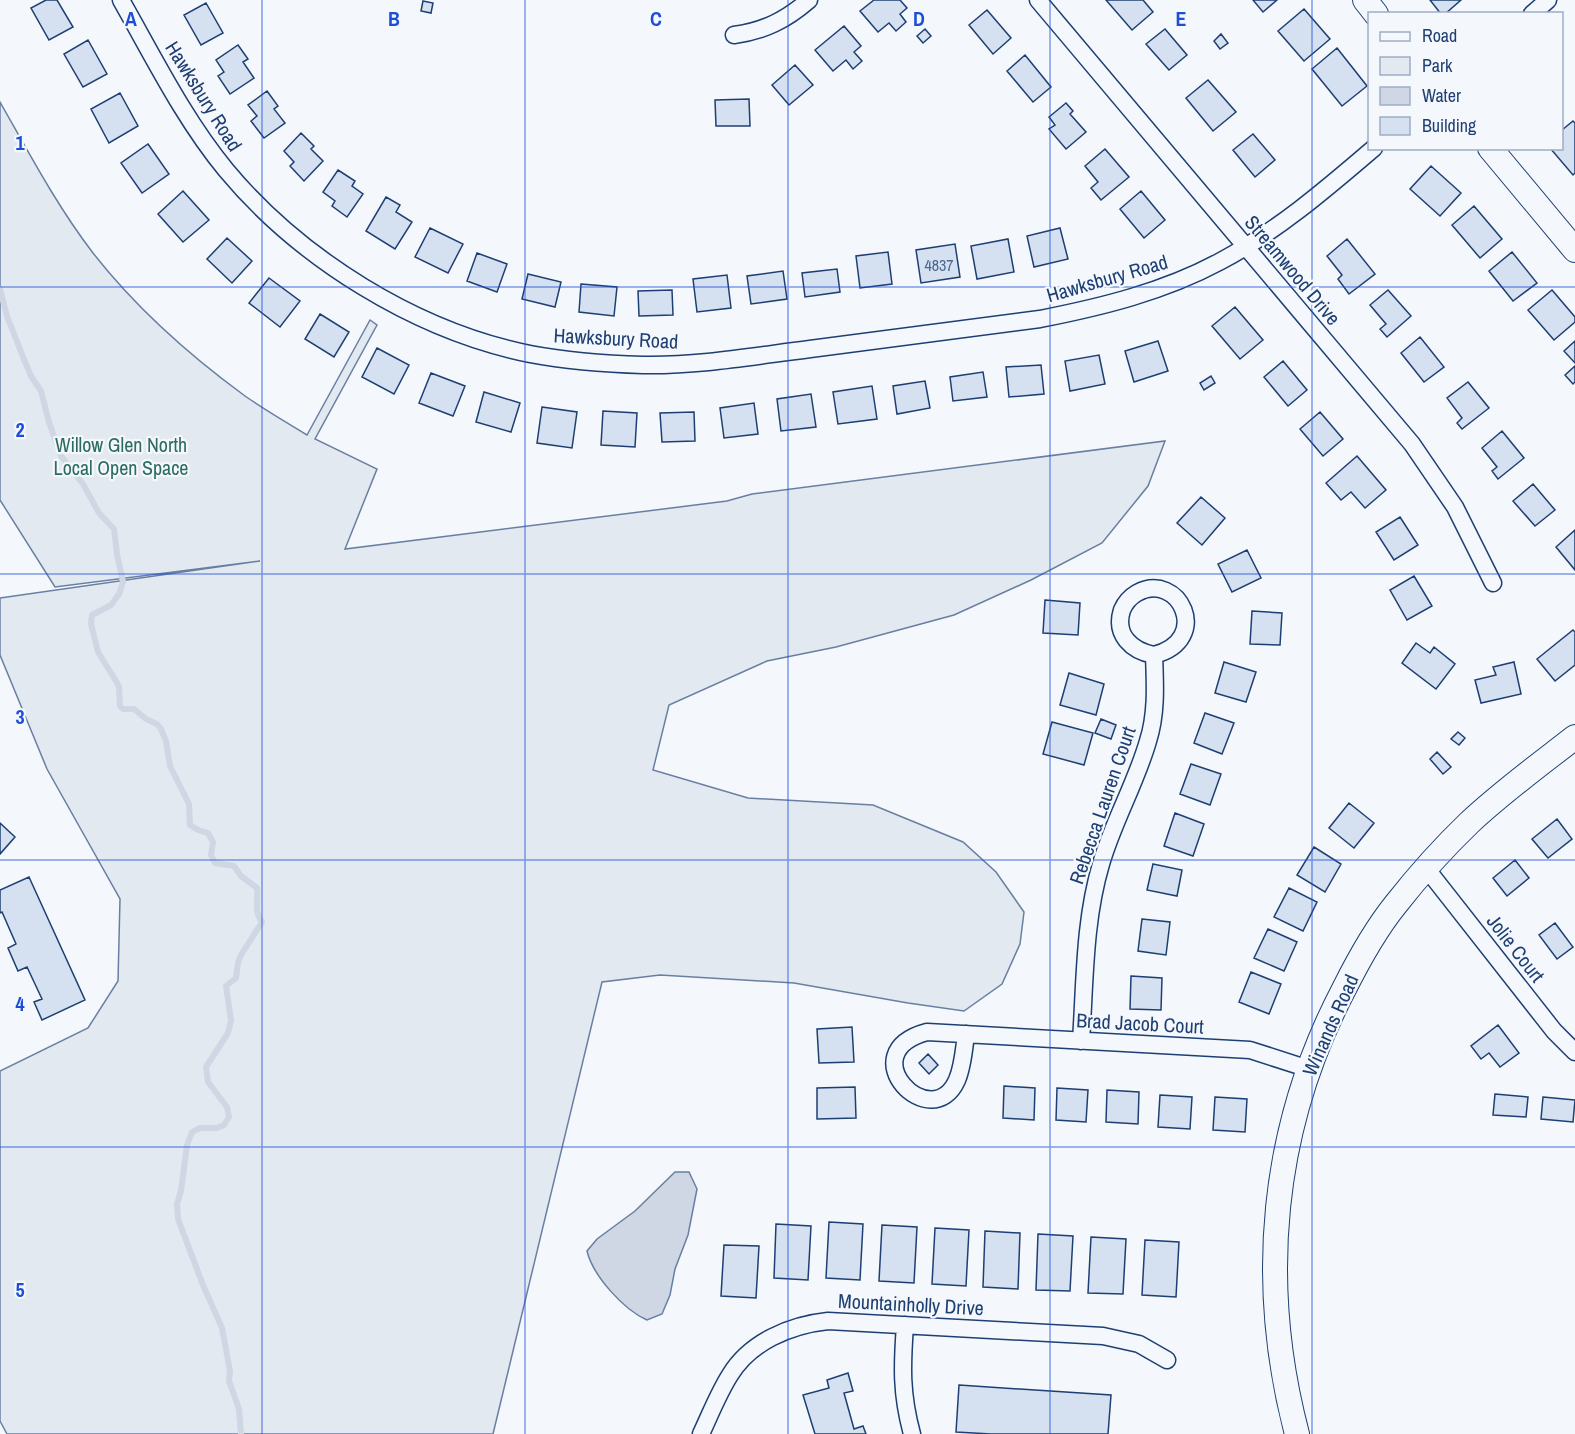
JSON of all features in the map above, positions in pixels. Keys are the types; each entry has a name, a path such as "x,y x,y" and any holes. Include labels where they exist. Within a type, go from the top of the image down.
{"street":[{"name":"Hawksbury Road","path":"121,0 194,127 225,169 260,208 300,243 340,273 430,321 478,340 530,354 589,362 644,365 708,363 1040,319 1089,309 1132,297 1216,264 1246,247 1302,208 1372,150"},
{"path":"734,35 756,32 781,22 809,0"},
{"name":"Streamwood Drive","path":"1038,0 1412,444 1455,507 1493,583"},
{"path":"1365,0 1374,12"},
{"path":"1534,12 1548,0"},
{"path":"1492,150 1575,250"},
{"name":"Rebecca Lauren Court","path":"1081,1041 1092,897 1101,863 1149,739 1154,708 1154,655"},
{"name":"Winands Road","path":"1297,1434 1283,1374 1278,1333 1274,1286 1275,1233 1288,1141 1318,1040 1364,951 1394,905 1426,868 1477,816 1575,737"},
{"name":"Jolie Court","path":"1426,868 1554,1031 1575,1052"},
{"name":"Brad Jacob Court","path":"966,1034 957,1082 944,1096 924,1099 914,1096 905,1089 897,1078 895,1065 897,1052 905,1041 927,1032 966,1034 1081,1041 1250,1050 1309,1069"},
{"name":"Mountainholly Drive","path":"701,1434 730,1374 757,1347 806,1323 828,1321 1103,1336 1139,1344 1167,1360"},
{"path":"905,1325 904,1408 912,1434"}],"green space":[{"name":"Willow Glen North Local Open Space","path":"0,102 67,217 93,253 127,293 164,330 224,380 307,435 370,320 377,325 315,439 377,469 345,549 727,501 752,494 1165,441 1148,486 1102,543 1031,580 954,615 836,647 767,661 669,705 653,770 748,798 873,805 963,842 996,872 1024,912 1020,944 1002,984 964,1011 794,983 660,975 602,982 493,1434 7,1434 0,1421 0,1071 88,1028 118,981 120,899 47,769 0,655 0,598 260,561 55,587 0,500"}],"water":[{"path":"675,1172 689,1172 697,1189 688,1235 675,1269 670,1295 662,1314 647,1320 629,1309 611,1291 590,1261 587,1251 597,1239 635,1211"}],"building":[{"path":"46,0 57,0 73,27 49,40 31,8"},
{"path":"874,0 900,0 907,8 900,14 906,22 896,31 889,23 878,32 860,11"},
{"path":"1106,0 1143,0 1153,12 1132,30"},
{"path":"1253,0 1277,0 1263,12"},
{"path":"1430,0 1461,0 1447,12 1439,12"},
{"path":"423,1 433,3 431,13 421,11"},
{"path":"206,3 223,33 201,45 184,15"},
{"path":"1304,9 1330,39 1304,61 1278,31"},
{"path":"987,10 1011,38 993,54 969,25"},
{"path":"844,26 861,46 854,52 862,61 853,69 846,60 833,71 815,50"},
{"path":"925,29 931,36 923,43 917,36"},
{"path":"1165,29 1187,55 1169,70 1146,44"},
{"path":"1221,34 1228,43 1220,49 1214,41"},
{"path":"88,40 107,74 83,87 64,54"},
{"path":"238,45 248,59 243,62 254,78 230,94 218,76 224,72 216,60"},
{"path":"1337,48 1367,86 1342,106 1312,69"},
{"path":"1025,55 1051,87 1033,102 1007,71"},
{"path":"795,65 813,85 789,105 772,85"},
{"path":"1208,80 1236,112 1213,131 1186,98"},
{"path":"267,91 278,106 274,109 285,123 264,138 251,121 257,116 248,105"},
{"path":"120,93 138,126 109,143 91,109"},
{"path":"749,99 750,126 716,126 715,100"},
{"path":"1066,103 1073,111 1070,114 1086,132 1066,149 1049,129 1055,125 1049,117"},
{"path":"1573,121 1575,123 1575,173 1573,175 1552,150 1563,150 1563,129"},
{"path":"301,133 314,146 311,149 323,161 304,181 290,166 294,162 284,151"},
{"path":"1253,134 1275,160 1255,177 1233,150"},
{"path":"148,144 169,174 142,193 121,163"},
{"path":"1105,149 1129,177 1101,200 1091,188 1098,182 1085,166"},
{"path":"1431,166 1461,193 1440,216 1410,189"},
{"path":"338,170 355,181 352,186 363,194 347,217 332,206 335,201 323,192"},
{"path":"183,191 209,220 183,242 158,214"},
{"path":"1141,191 1165,220 1144,238 1120,209"},
{"path":"386,197 400,205 396,212 412,222 395,249 366,231"},
{"path":"1474,206 1502,239 1480,258 1452,225"},
{"path":"430,228 463,244 448,273 415,257"},
{"path":"1060,228 1068,259 1034,267 1027,236"},
{"path":"227,238 252,261 232,283 207,259"},
{"path":"1008,239 1014,272 977,279 971,246"},
{"path":"1347,239 1375,274 1349,294 1338,279 1342,275 1327,256"},
{"path":"955,244 960,277 921,283 916,250"},
{"path":"888,252 892,284 860,288 856,256"},
{"path":"1512,252 1537,283 1513,301 1489,271"},
{"path":"477,253 507,264 497,292 467,281"},
{"path":"837,269 840,292 805,297 802,273"},
{"path":"783,271 787,299 751,304 747,276"},
{"path":"528,274 561,282 555,307 522,299"},
{"path":"727,275 731,308 697,312 693,279"},
{"path":"269,278 300,301 280,327 249,303"},
{"path":"581,284 617,287 614,316 579,312"},
{"path":"672,290 673,315 639,316 638,291"},
{"path":"1388,290 1411,316 1387,337 1380,329 1386,324 1370,305"},
{"path":"1552,290 1575,317 1575,322 1554,340 1528,310"},
{"path":"1235,307 1263,340 1240,359 1212,326"},
{"path":"320,314 349,332 334,357 305,339"},
{"path":"1420,337 1444,367 1424,382 1401,353"},
{"path":"1158,341 1168,371 1134,382 1125,351"},
{"path":"1575,341 1575,363 1564,351"},
{"path":"377,348 409,365 394,394 362,377"},
{"path":"1099,355 1105,384 1070,391 1065,361"},
{"path":"1283,361 1307,390 1288,406 1264,377"},
{"path":"1041,365 1044,394 1009,397 1006,367"},
{"path":"1575,366 1575,382 1573,384 1565,375"},
{"path":"983,372 987,397 953,401 950,377"},
{"path":"431,373 465,386 453,416 419,403"},
{"path":"1211,376 1215,383 1204,390 1200,383"},
{"path":"925,381 930,408 897,414 893,386"},
{"path":"1468,382 1489,408 1462,429 1457,423 1462,418 1447,398"},
{"path":"872,386 877,419 838,424 833,392"},
{"path":"484,392 520,403 511,432 476,422"},
{"path":"811,394 816,427 781,431 777,399"},
{"path":"754,403 758,434 724,438 720,408"},
{"path":"542,407 577,412 572,448 537,443"},
{"path":"603,411 637,413 635,447 601,445"},
{"path":"694,412 695,441 662,442 660,413"},
{"path":"1320,412 1343,439 1323,456 1300,429"},
{"path":"1502,431 1524,458 1498,479 1492,471 1497,467 1482,448"},
{"path":"1357,456 1386,490 1365,508 1351,492 1341,500 1326,483"},
{"path":"1533,484 1555,510 1535,526 1513,501"},
{"path":"1201,497 1225,518 1202,545 1177,523"},
{"path":"1400,517 1418,545 1394,560 1376,532"},
{"path":"1575,530 1575,570 1556,547"},
{"path":"1247,550 1261,578 1232,592 1218,564"},
{"path":"1414,576 1432,606 1407,620 1390,590"},
{"path":"1045,600 1080,603 1078,635 1043,633"},
{"path":"1252,611 1282,613 1280,645 1250,644"},
{"path":"1573,630 1575,632 1575,665 1555,681 1537,659"},
{"path":"1416,643 1430,653 1434,647 1455,664 1436,689 1402,663"},
{"path":"1224,662 1256,672 1246,702 1215,693"},
{"path":"1514,662 1521,694 1481,703 1475,680 1496,675 1493,667"},
{"path":"1069,673 1104,684 1096,715 1060,705"},
{"path":"1205,713 1234,723 1222,754 1194,743"},
{"path":"1101,719 1116,725 1111,739 1095,733"},
{"path":"1052,722 1093,733 1084,765 1043,754"},
{"path":"1458,732 1465,738 1459,745 1451,739"},
{"path":"1437,752 1451,767 1443,774 1430,759"},
{"path":"1191,764 1221,774 1210,805 1180,794"},
{"path":"1349,803 1374,823 1354,848 1329,828"},
{"path":"1175,813 1204,824 1193,856 1164,846"},
{"path":"1557,819 1572,839 1548,858 1532,839"},
{"path":"0,823 15,837 0,854"},
{"path":"1314,847 1341,864 1325,892 1297,875"},
{"path":"1515,860 1529,878 1507,896 1493,878"},
{"path":"1153,864 1182,870 1177,896 1147,890"},
{"path":"29,877 85,1000 42,1020 34,1002 42,999 27,967 18,971 8,948 16,944 2,912 0,913 0,890"},
{"path":"1289,888 1317,902 1303,931 1274,917"},
{"path":"1142,919 1170,922 1166,955 1138,951"},
{"path":"1555,923 1573,947 1557,959 1539,935"},
{"path":"1268,929 1297,942 1284,971 1254,958"},
{"path":"1251,972 1281,984 1269,1014 1239,1002"},
{"path":"1131,976 1162,978 1161,1010 1130,1009"},
{"path":"1498,1025 1519,1053 1500,1067 1489,1053 1481,1059 1471,1046"},
{"path":"852,1027 854,1062 819,1063 817,1029"},
{"path":"928,1054 938,1065 929,1074 919,1063"},
{"path":"1004,1086 1035,1088 1034,1120 1003,1118"},
{"path":"855,1087 856,1118 817,1119 817,1088"},
{"path":"1057,1088 1088,1090 1086,1122 1056,1120"},
{"path":"1107,1090 1139,1092 1138,1124 1106,1122"},
{"path":"1495,1094 1528,1097 1526,1117 1493,1115"},
{"path":"1160,1095 1192,1097 1190,1129 1158,1127"},
{"path":"1215,1097 1247,1099 1245,1132 1213,1130"},
{"path":"1543,1097 1575,1100 1573,1122 1541,1119"},
{"path":"829,1222 863,1224 860,1280 826,1278"},
{"path":"776,1224 811,1226 808,1280 774,1278"},
{"path":"882,1225 917,1227 914,1283 879,1281"},
{"path":"935,1228 969,1230 966,1286 932,1284"},
{"path":"985,1231 1020,1233 1018,1289 983,1287"},
{"path":"1038,1234 1073,1236 1070,1291 1036,1290"},
{"path":"1091,1237 1126,1239 1123,1294 1088,1293"},
{"path":"1145,1240 1179,1242 1176,1297 1142,1295"},
{"path":"724,1245 759,1246 756,1298 721,1296"},
{"path":"848,1373 853,1391 844,1393 854,1429 863,1426 866,1434 815,1434 803,1395 829,1388 827,1380"},
{"path":"959,1385 1111,1395 1108,1434 956,1432"}],"waterway":[{"path":"0,289 7,316 23,357 31,376 41,391 61,456 83,484 99,513 114,529 123,582 119,594 111,605 92,615 91,624 98,652 119,686 120,706 123,709 134,709 161,729 166,741 170,766 189,804 190,825 208,833 213,842 211,855 215,863 234,866 241,876 257,888 257,909 262,922 241,955 236,978 226,986 231,1020 228,1033 206,1067 208,1082 227,1107 229,1117 224,1125 217,1128 200,1128 192,1132 187,1145 177,1204 178,1219 222,1328 230,1371 229,1381 239,1409 241,1434"}]}
